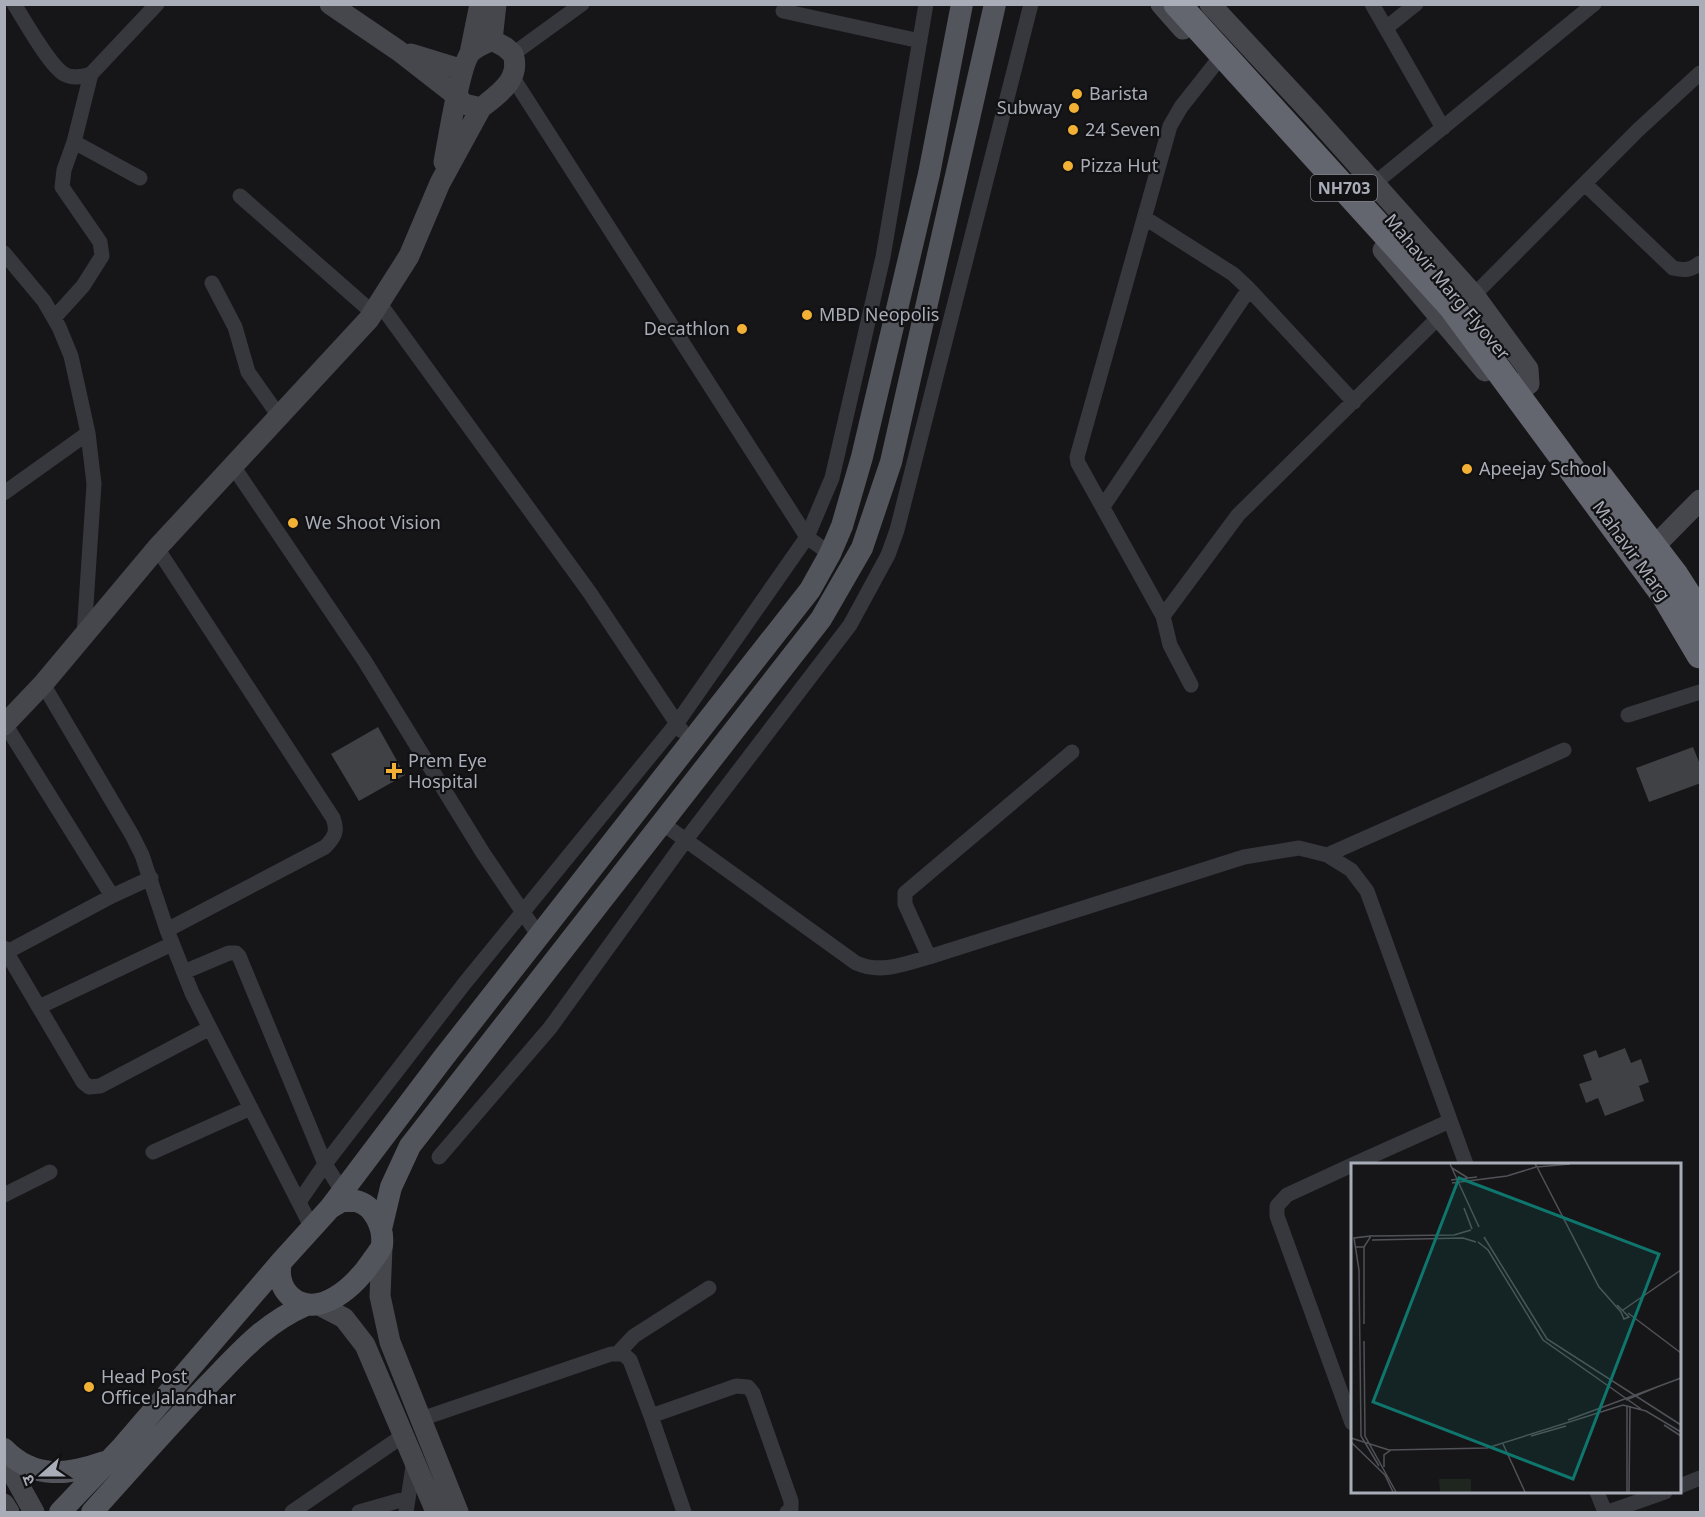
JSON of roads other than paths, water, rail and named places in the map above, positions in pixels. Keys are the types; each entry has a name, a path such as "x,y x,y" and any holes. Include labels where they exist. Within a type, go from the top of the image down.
{"highway":[{"name":"Mahavir Marg Flyover","path":"1178,4 1516,380"},
{"name":"Mahavir Marg Flyover","path":"1195,4 1412,242 1516,380"},
{"name":"Mahavir Marg","path":"1516,380 1646,554 1701,614"},
{"name":"Mahavir Marg","path":"1646,554 1665,596 1701,655"}],"main road":[{"path":"60,1512 109,1461 336,1199 444,1057 810,590 842,526 862,457 929,174 962,4"},
{"path":"842,526 853,518 859,505 887,413 975,4"},
{"path":"93,1512 160,1436 256,1335 283,1315 333,1299 367,1268 381,1238 390,1187 410,1146 821,619 862,548 891,462 995,4"},
{"path":"336,1199 357,1201 368,1206 375,1215 381,1238"},
{"path":"281,1262 279,1272 285,1291 296,1301 312,1305"},
{"path":"4,1449 16,1462 36,1469 62,1473 84,1470 109,1461"}],"street":[{"path":"14,4 50,59 62,73 80,78 91,74 157,4"},
{"path":"330,4 399,51 464,104 482,108"},
{"path":"440,183 480,4"},
{"path":"492,40 496,4"},
{"path":"513,54 582,4"},
{"path":"299,1202 325,1164 464,984 677,723 807,537 832,478 883,257 926,4"},
{"path":"439,1157 550,1028 685,841 850,625 888,555 900,518 1031,4"},
{"path":"1161,4 1382,248 1499,387 1516,380 1528,369 1474,294 1210,4"},
{"path":"1372,4 1443,128"},
{"path":"1386,28 1416,4"},
{"path":"1374,183 1593,4"},
{"path":"783,11 920,41"},
{"path":"466,62 479,46 492,40"},
{"path":"112,896 5,724 43,684 157,548 377,308 409,256 440,183 482,108 513,78 515,70 513,54 506,47 492,40"},
{"path":"399,51 466,62"},
{"path":"1191,685 1170,645 1163,616 1104,505 1078,463 1077,452 1170,126 1180,107 1215,64"},
{"path":"1474,294 1638,130 1701,73"},
{"path":"54,318 82,286 102,255 100,242 62,187 64,170 74,142 91,74"},
{"path":"513,78 807,537 830,554"},
{"path":"74,142 140,178"},
{"path":"1585,184 1673,268 1684,271 1701,263"},
{"path":"240,196 377,308 590,593 690,743"},
{"path":"1145,218 1233,274 1354,402"},
{"path":"4,253 44,301 54,318 71,357 88,433 94,484 84,635"},
{"path":"212,283 235,327 248,372 279,416"},
{"path":"1104,505 1249,289"},
{"path":"1163,616 1238,515 1439,317"},
{"path":"4,493 88,433"},
{"path":"233,466 364,660 483,854 539,936"},
{"path":"1646,554 1701,500"},
{"path":"39,1007 169,937 325,847 334,838 337,829 333,818 157,548"},
{"path":"43,684 132,835 184,972 312,1228"},
{"path":"1628,716 1701,692"},
{"path":"1327,855 1564,750"},
{"path":"929,957 905,904 905,893 1072,752"},
{"path":"662,823 856,963 867,968 890,968 929,957 1244,857 1299,848 1327,855 1351,870 1367,891 1466,1163"},
{"path":"150,878 6,950 83,1082 94,1088 210,1028"},
{"path":"184,972 229,953 236,953 239,956 325,1164 336,1199"},
{"path":"153,1152 251,1108"},
{"path":"1357,1163 1450,1121"},
{"path":"1351,1166 1287,1195 1277,1206 1277,1216 1351,1418"},
{"path":"4,1195 50,1172"},
{"path":"381,1238 380,1296 390,1342 458,1512"},
{"path":"618,1353 634,1336 709,1288"},
{"path":"312,1305 344,1318 365,1345 436,1512"},
{"path":"421,1419 611,1353 623,1354 630,1360 684,1512"},
{"path":"651,1416 736,1386 748,1387 753,1393 790,1501 791,1509 787,1512"},
{"path":"292,1512 404,1436"},
{"path":"4,1458 34,1512"},
{"path":"358,1512 407,1505 414,1460"},
{"path":"1681,1486 1701,1478"},
{"path":"1598,1493 1607,1512 1659,1493"},
{"path":"4,1504 9,1512"}],"place":[{"name":"Barista","path":"1077,94"},
{"name":"Subway","path":"1074,108"},
{"name":"24 Seven","path":"1073,130"},
{"name":"Pizza Hut","path":"1068,166"},
{"name":"MBD Neopolis","path":"807,315"},
{"name":"Decathlon","path":"742,329"},
{"name":"Apeejay School","path":"1467,469"},
{"name":"We Shoot Vision","path":"293,523"},
{"name":"Prem Eye Hospital","path":"394,771"},
{"name":"Head Post Office Jalandhar","path":"89,1387"}]}
